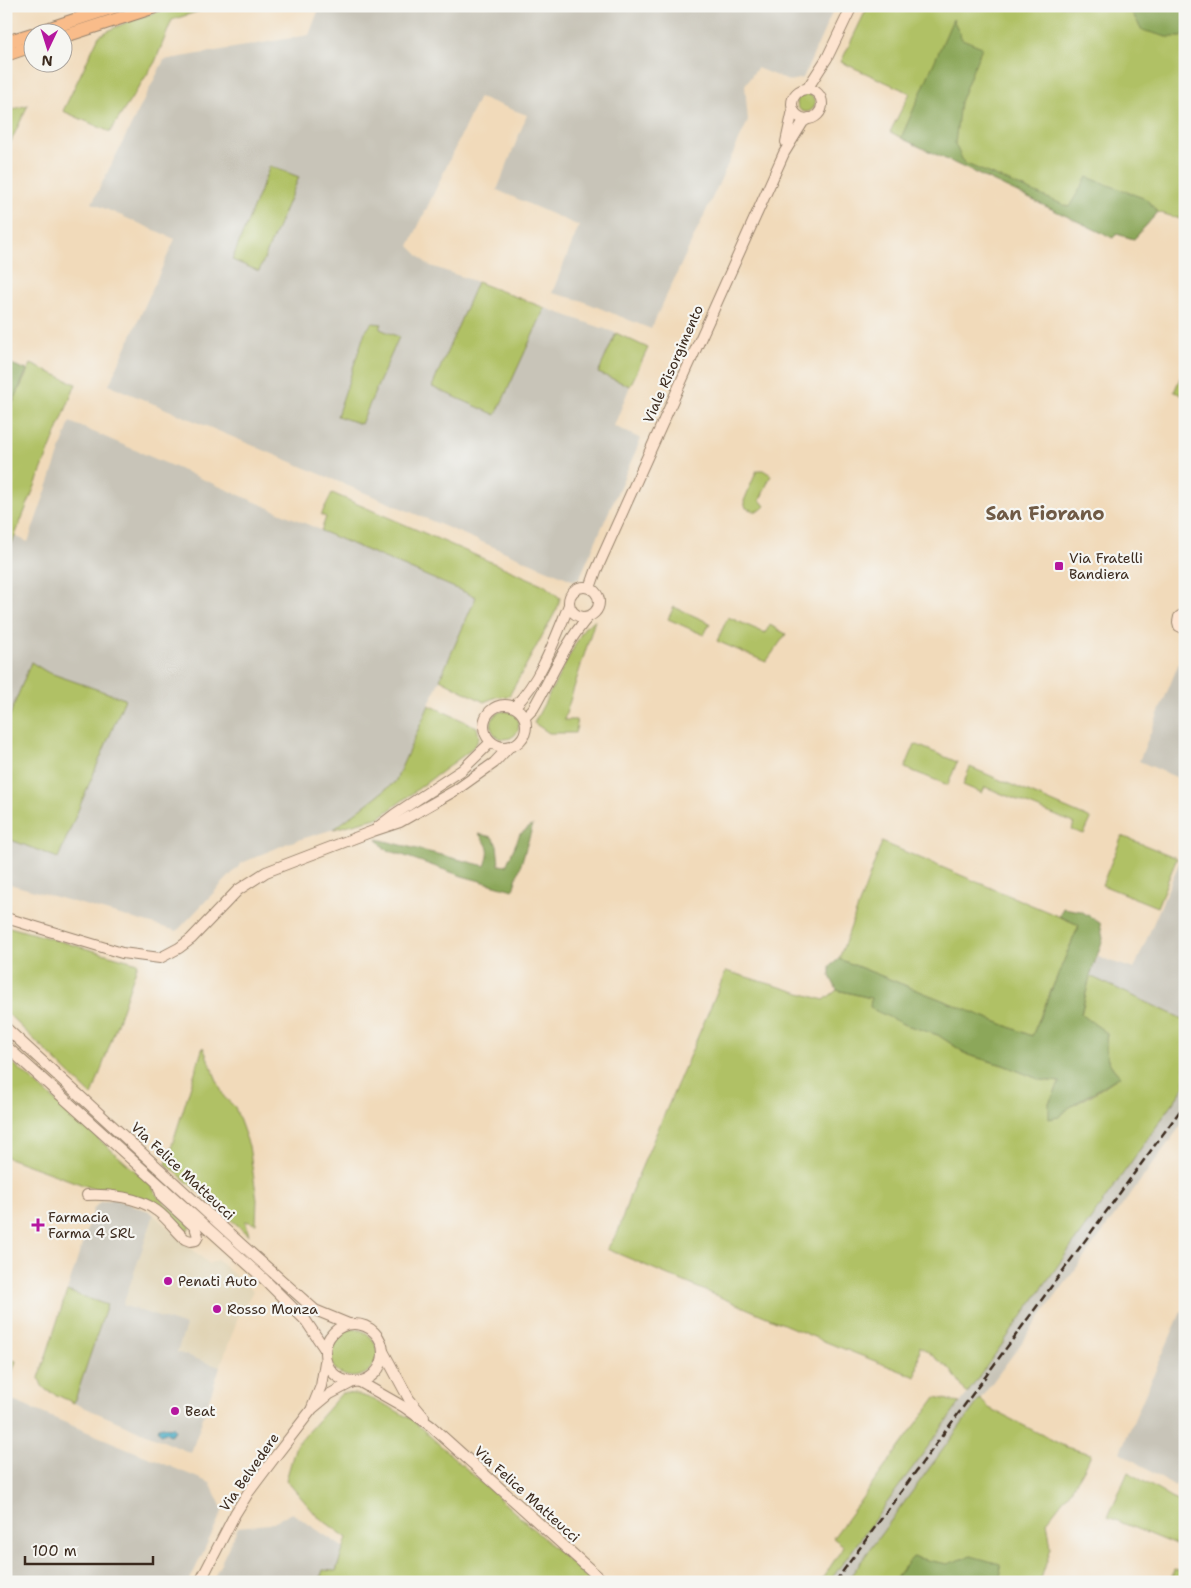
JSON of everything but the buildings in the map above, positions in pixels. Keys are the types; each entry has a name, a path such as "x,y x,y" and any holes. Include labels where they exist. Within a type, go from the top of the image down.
{"highway":[{"path":"68,22 117,6"},
{"path":"72,34 158,6"},
{"path":"6,42 22,37"},
{"path":"6,55 22,49"}],"street":[{"path":"819,96 821,81 828,58 852,6"},
{"path":"807,89 828,58"},
{"path":"807,89 814,91 819,96 822,102 821,109 814,117 800,117 793,110 794,96 799,91 807,89"},
{"name":"Viale Risorgimento","path":"784,153 793,110"},
{"name":"Viale Risorgimento","path":"590,588 784,153 804,122 809,118"},
{"path":"515,706 530,687 542,664 569,606 569,598 579,588 590,588 596,594 599,603 596,611 578,628 533,709 525,717"},
{"path":"569,606 577,616 588,617"},
{"path":"1185,613 1179,617 1178,622 1179,626 1185,629"},
{"path":"505,704 515,706 525,717 527,728 524,737 518,744 502,748 491,742 485,734 484,723 487,714 495,707 505,704"},
{"path":"373,830 462,770 491,742"},
{"path":"6,918 122,953 160,958 179,948 238,890 266,872 373,830 400,822 456,790 494,763 509,747"},
{"name":"Via Felice Matteucci","path":"6,1028 315,1310 349,1324 368,1327 376,1333 381,1341 383,1351 409,1399 430,1426"},
{"name":"Via Felice Matteucci","path":"6,1046 264,1279 306,1321 324,1348 325,1362 332,1374 338,1378 355,1382 404,1407 430,1426 604,1582"},
{"path":"87,1195 115,1195 150,1206 185,1239 190,1241 196,1240 198,1236 196,1229 162,1197 157,1182"},
{"path":"324,1348 333,1332 349,1324"},
{"path":"355,1382 370,1378 377,1371 382,1361 383,1351"},
{"name":"Via Belvedere","path":"312,1409 321,1386 325,1362"},
{"name":"Via Belvedere","path":"200,1582 227,1528 248,1493 312,1409 330,1394 355,1382"}],"shaded area":[{"path":"320,6 835,6 803,78 789,81 757,68 745,85 748,121 651,329 580,300 552,293 579,226 497,190 527,115 479,97 409,246 428,265 477,282 432,387 496,414 545,308 616,333 598,373 630,386 614,426 641,439 579,579 572,580 109,385 175,239 92,203 164,60 309,35"},
{"path":"70,422 476,597 395,782 334,829 288,843 242,863 177,931 6,883 6,558 15,536 28,542"},
{"path":"1185,648 1185,781 1139,761"},
{"path":"1185,849 1185,1020 1090,976 1098,957 1134,969"},
{"path":"1185,1086 1185,1120 846,1582 829,1582 967,1394"},
{"path":"114,1199 149,1211 154,1215 123,1305 186,1326 177,1352 220,1367 191,1453 74,1403 107,1305 67,1291 94,1208 100,1202"},
{"path":"154,1215 209,1264 217,1260 253,1291 238,1318 220,1367 177,1352 185,1326 123,1305"},
{"path":"1181,1312 1185,1313 1185,1465 1175,1487 1120,1452"},
{"path":"6,1398 210,1483 223,1510 189,1582 6,1582"},
{"path":"292,1513 344,1548 336,1572 324,1570 319,1582 212,1582 238,1527 269,1524"}],"green space":[{"path":"175,6 214,6 172,20 155,62 110,132 63,111 99,36 126,22"},
{"path":"868,6 1185,6 1185,205 1180,219 1158,212 1134,239 1117,234 1113,238 890,132 910,93 841,62"},
{"path":"1128,6 1185,6 1185,33 1182,37 1167,37 1142,30"},
{"path":"953,19 962,39 982,47 960,102 955,144 964,163 1069,207 1087,177 1146,199 1158,212 1134,239 1117,234 1113,238 901,138"},
{"path":"802,94 810,94 815,99 813,110 802,112 797,107 797,99"},
{"path":"28,105 6,152 6,111"},
{"path":"270,166 299,177 259,271 232,260"},
{"path":"477,282 545,308 496,415 432,387"},
{"path":"372,323 382,324 380,329 399,337 361,424 337,416 365,332"},
{"path":"616,333 648,348 630,386 598,373"},
{"path":"6,362 27,370 6,418"},
{"path":"31,364 76,384 6,558 6,418"},
{"path":"1185,367 1185,396 1174,392"},
{"path":"757,470 763,470 771,475 760,500 765,506 756,511 746,508 744,501"},
{"path":"332,493 544,585 560,598 557,609 509,696 496,697 484,702 440,679 476,597 321,531 326,517 321,515"},
{"path":"674,607 710,623 704,635 668,619"},
{"path":"728,617 765,633 770,625 786,634 766,662 717,641"},
{"path":"595,620 564,720 576,720 575,733 549,733 534,723 584,628"},
{"path":"31,662 47,672 125,699 58,858 6,838 6,725"},
{"path":"429,705 477,727 479,737 476,744 468,752 380,817 334,829 395,782"},
{"path":"505,711 515,715 519,725 515,735 505,739 495,735 491,725 495,715"},
{"path":"915,744 957,762 948,785 905,768"},
{"path":"970,767 1091,819 1084,834 1072,830 1074,823 985,787 982,793 963,785"},
{"path":"533,825 513,890 462,876 385,849 377,839 485,866 488,849 479,834 492,837 497,845 499,865 506,866 520,834"},
{"path":"1122,836 1177,858 1157,907 1102,885"},
{"path":"882,842 1079,925 1032,1036 839,959"},
{"path":"1063,908 1081,911 1100,923 1103,939 1090,976 1081,1014 1107,1033 1107,1056 1111,1066 1120,1076 1070,1107 1059,1117 1049,1119 1049,1103 1060,1082 1041,1080 1003,1065 968,1055 938,1035 903,1024 870,1008 871,998 837,990 830,976 830,966 839,959 1032,1036 1079,925 1059,916"},
{"path":"6,926 138,963 92,1096 6,1012"},
{"path":"726,971 824,1000 837,990 871,998 903,1024 938,1035 968,1055 1003,1065 1041,1080 1060,1082 1049,1103 1059,1117 1070,1107 1120,1076 1111,1066 1107,1056 1107,1033 1081,1015 1090,976 1185,1020 1185,1086 967,1394 950,1369 920,1346 916,1377 821,1340 607,1249 618,1232 631,1192"},
{"path":"203,1047 224,1097 235,1107 249,1146 257,1199 256,1224 245,1221 249,1235 166,1164"},
{"path":"7,1058 151,1185 158,1197 191,1227 186,1231 159,1206 144,1200 102,1187 97,1190 6,1157"},
{"path":"67,1291 107,1305 74,1403 46,1390 39,1378"},
{"path":"348,1329 358,1329 370,1336 377,1348 377,1358 370,1370 358,1377 348,1377 340,1373 333,1366 329,1358 329,1348 333,1340 340,1333"},
{"path":"6,1358 16,1361 12,1373 7,1376"},
{"path":"342,1393 369,1398 411,1419 592,1582 319,1582 323,1570 336,1571 347,1538 317,1516 286,1480 296,1445"},
{"path":"936,1397 960,1403 829,1582 820,1582 844,1546 833,1538"},
{"path":"980,1399 989,1408 1066,1447 1091,1454 1077,1481 1047,1521 1051,1548 1040,1582 846,1582"},
{"path":"1128,1472 1175,1500 1185,1503 1185,1549 1108,1517"},
{"path":"971,1556 1000,1564 1002,1582 892,1582 913,1557 947,1564"},
{"path":"1185,1559 1185,1582 1170,1582 1174,1570 1179,1571"}],"water":[{"path":"159,1427 173,1427 175,1431 170,1435 165,1432 161,1434 158,1430"}],"railway":[{"path":"835,1582 1185,1104"}],"place":[{"name":"Via Fratelli Bandiera","path":"1059,566"},
{"name":"Farmacia Farma 4 SRL","path":"38,1225"},
{"name":"Penati Auto","path":"168,1281"},
{"name":"Rosso Monza","path":"217,1309"},
{"name":"Beat","path":"175,1411"}],"district":[{"name":"San Fiorano","path":"1045,513"}]}
